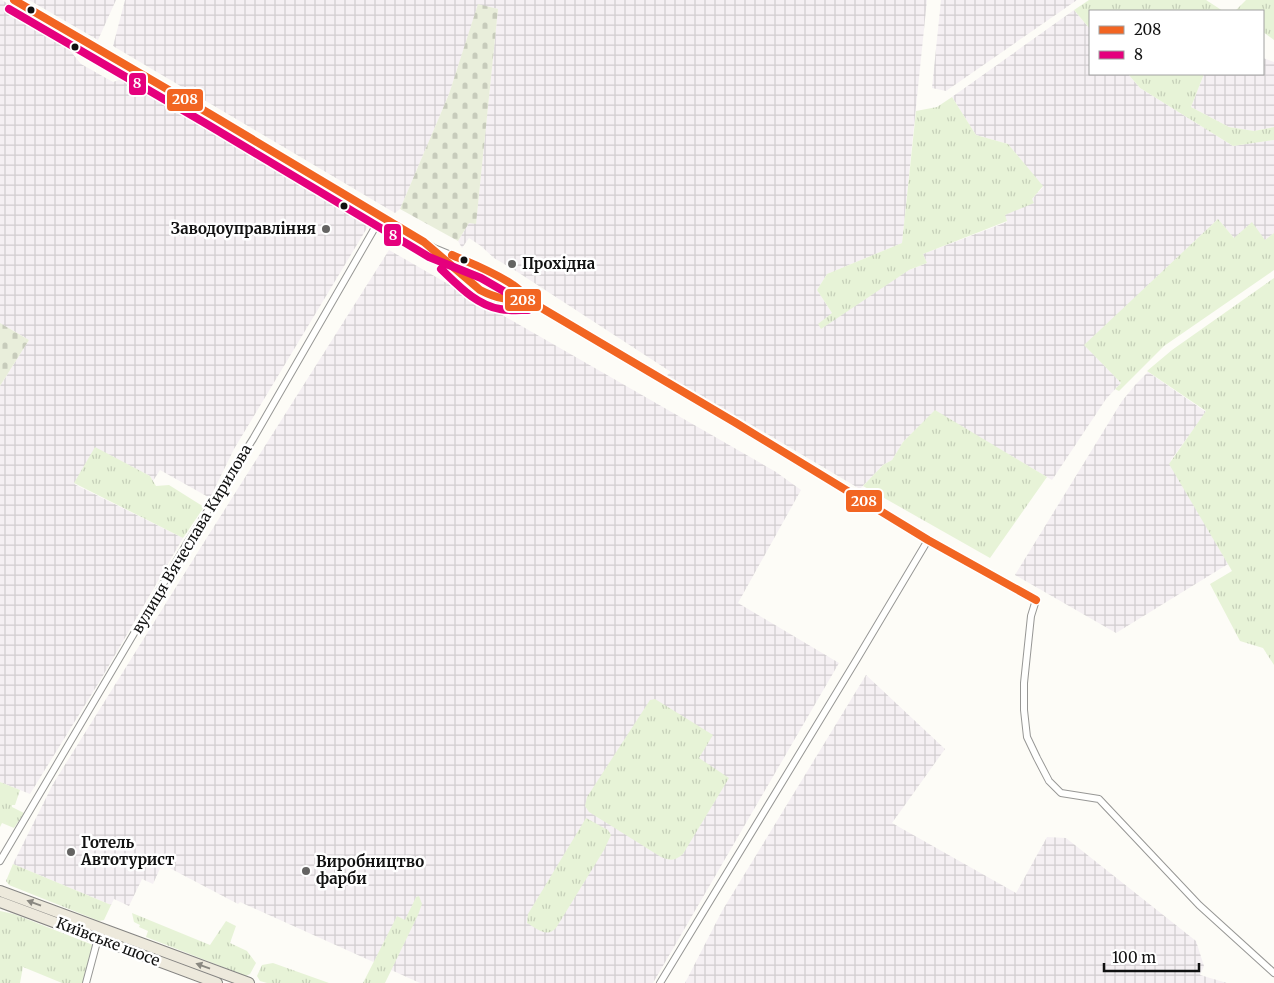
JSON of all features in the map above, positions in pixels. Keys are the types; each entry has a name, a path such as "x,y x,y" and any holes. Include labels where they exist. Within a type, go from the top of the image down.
{"main road":[{"path":"0,891 249,983"},
{"name":"Київське шосе","path":"0,902 217,983"}],"street":[{"path":"14,0 434,248 485,269 513,285 528,300 928,540 1036,600 1031,616 1024,684 1024,710 1028,737 1049,781 1062,793 1099,799 1199,904 1274,974"},
{"name":"вулиця Вʼячеслава Кирилова","path":"0,861 186,545 253,439 373,231 380,215"},
{"path":"434,248 478,288 487,293 502,300 528,300"},
{"path":"478,288 475,279 477,272 485,269"},
{"path":"487,293 497,291 500,284 497,276"},
{"path":"660,983 928,540"},
{"path":"86,983 98,938"}],"shaded area":[{"path":"0,0 59,37 81,64 113,82 125,78 370,223 234,449 210,498 160,470 153,481 150,476 95,448 74,484 183,538 101,679 30,794 0,782 0,386 29,340 0,323"},
{"path":"29,0 116,0 98,40"},
{"path":"125,0 927,0 902,243 827,274 817,290 832,313 909,270 927,263 923,254 1007,222 1005,215 1032,199 1043,187 1008,144 976,135 952,97 1074,10 1089,28 1089,75 1129,75 1140,88 1233,146 1274,140 1274,233 1265,240 1234,238 1218,219 1085,345 1121,383 1106,399 1052,480 935,411 903,442 892,460 883,465 860,489 667,375 671,372 494,258 469,238 462,248 458,241 469,223 476,223 498,9 478,5 449,94 400,209 395,213 113,46"},
{"path":"941,0 1077,0 946,91 932,88"},
{"path":"1264,58 1274,62 1274,127 1254,131 1229,127 1191,107 1204,75 1264,75"},
{"path":"389,250 776,472 801,490 738,603 839,663 653,983 420,983 240,902 238,904 162,864 153,884 142,879 129,906 114,899 111,905 13,864 53,784"},
{"path":"1148,372 1206,412 1171,460 1228,564 1116,633 1015,575 1122,401"},
{"path":"866,675 945,749 892,823 1016,893 1047,837 1066,838 1196,941 1204,966 1200,975 1227,983 685,983 722,911"}],"green space":[{"path":"1089,0 1206,0 1221,10 1089,10 1089,28 1074,10"},
{"path":"1246,0 1274,0 1274,40 1264,33 1264,10 1236,10"},
{"path":"478,4 498,9 476,224 469,223 458,241 400,209 449,94"},
{"path":"1129,75 1204,75 1191,107 1229,127 1254,131 1274,127 1274,140 1233,146 1140,88"},
{"path":"952,97 976,135 1008,144 1043,186 1032,199 1034,203 1005,215 1007,221 923,254 927,263 909,270 821,329 818,324 832,313 817,290 827,274 902,243 916,111 937,107"},
{"path":"1218,219 1234,238 1252,222 1265,240 1274,233 1274,270 1164,346 1119,391 1115,389 1121,383 1084,345"},
{"path":"1274,278 1274,665 1263,648 1240,641 1210,584 1232,571 1169,464 1206,411 1147,371 1172,350"},
{"path":"0,323 29,340 0,386"},
{"path":"935,410 1047,477 990,558 863,486 883,465 892,460 903,442"},
{"path":"95,447 150,476 156,486 169,485 204,507 183,538 74,483"},
{"path":"655,699 713,735 699,758 729,778 683,854 673,860 661,857 589,812 585,806 587,797 650,700"},
{"path":"0,782 20,790 15,805 12,805 12,807 24,813 14,828 2,823 0,827"},
{"path":"586,818 608,830 611,835 604,850 556,928 553,931 542,932 527,923 528,914"},
{"path":"13,864 111,905 104,920 99,921 9,885 6,881"},
{"path":"419,896 422,904 418,915 385,983 363,983 397,916 405,920 416,897"},
{"path":"0,911 14,914 93,945 83,983 62,983 23,967 20,983 0,983"},
{"path":"132,913 210,945 226,921 236,926 230,943 247,951 256,963 250,974 246,976 146,937 148,931 139,927 140,925 134,922"},
{"path":"273,963 329,983 267,983 260,981 257,976 262,965"}],"transit line":[{"name":"208","path":"14,0 424,242 480,290 503,298 528,300 736,423 928,540 1036,600"},
{"name":"8","path":"9,9 429,257 481,278 507,293 521,307"},
{"name":"208","path":"452,255 506,280 534,303"},
{"name":"8","path":"441,269 468,294 491,307 503,310 528,310"}],"place":[{"name":"Заводоуправління","path":"326,229"},
{"name":"Прохідна","path":"512,264"},
{"name":"Готель Автотурист","path":"71,852"},
{"name":"Виробництво фарби","path":"306,871"}]}
